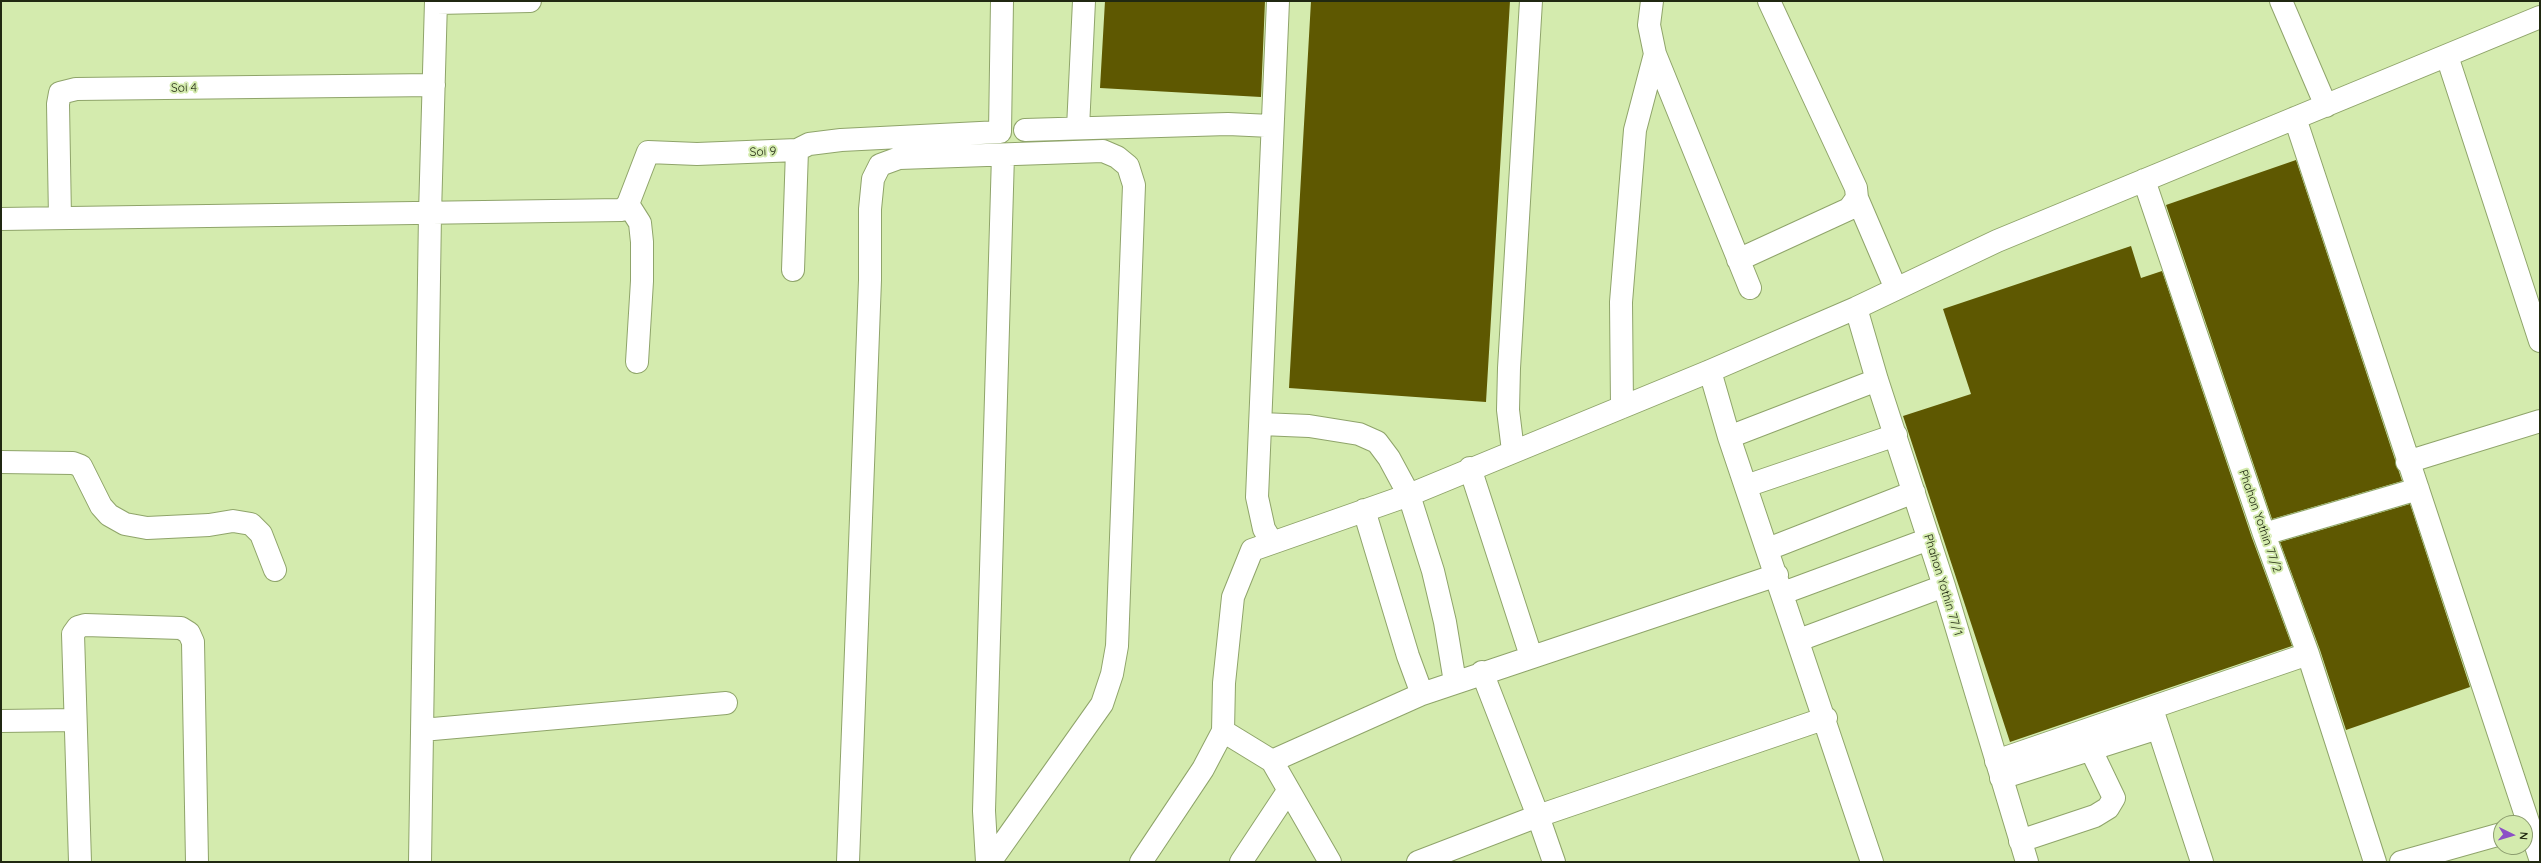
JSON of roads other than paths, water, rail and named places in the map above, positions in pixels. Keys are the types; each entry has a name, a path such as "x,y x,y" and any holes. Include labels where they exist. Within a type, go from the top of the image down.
{"street":[{"path":"420,862 430,214 436,2 530,1"},
{"name":"Soi 9","path":"628,204 648,152 697,154 797,150 809,144 841,140 1000,132 1002,1"},
{"path":"1078,128 1084,1"},
{"path":"1272,542 1264,529 1258,497 1271,126 1278,1"},
{"path":"1513,451 1508,410 1509,368 1531,1"},
{"path":"1652,1 1649,25 1655,54 1750,288"},
{"path":"1769,1 1856,188 1857,198 1896,289"},
{"path":"2281,1 2326,106"},
{"path":"1141,862 1203,769 1222,731 1224,683 1233,597 1252,550 1409,495 1470,468 1710,371 1856,308 1997,241 2540,18"},
{"path":"1622,407 1622,302 1636,130 1655,54"},
{"path":"2447,56 2540,341"},
{"name":"Soi 4","path":"60,218 58,104 60,93 76,89 434,85"},
{"path":"2295,118 2406,462 2418,489 2528,815"},
{"path":"1025,130 1228,124 1271,126"},
{"path":"793,270 797,150"},
{"path":"848,862 870,280 870,209 873,179 880,165 900,158 1103,151 1117,157 1128,166 1134,185 1117,646 1112,674 1102,704 988,862"},
{"path":"988,862 984,811 1004,155"},
{"name":"Phahon Yothin 77/2","path":"2144,180 2264,534 2308,654 2375,862"},
{"path":"1738,260 1849,209 1857,198"},
{"path":"1,219 430,214 622,210 628,204 640,223 642,242 642,280 637,362"},
{"name":"Phahon Yothin 77/1","path":"1856,308 1877,380 1944,586 2027,862"},
{"path":"1710,371 1729,437 1826,718 1872,862"},
{"path":"1729,437 1877,380"},
{"path":"2406,462 2540,421"},
{"path":"1261,424 1309,426 1359,434 1377,442 1389,458 1409,495 1433,571 1446,622 1456,682"},
{"path":"1746,486 1896,435"},
{"path":"1,462 73,463 81,466 101,506 109,515 125,524 147,528 208,525 233,521 251,524 261,534 275,570"},
{"path":"1470,468 1531,656"},
{"path":"2264,534 2418,489"},
{"path":"1768,549 1914,492"},
{"path":"1364,510 1408,656 1422,694"},
{"path":"1272,760 1422,694 1482,672 1531,656 1929,539"},
{"path":"1799,640 1944,586"},
{"path":"80,862 73,634 78,627 85,625 182,628 188,633 193,642 197,862"},
{"path":"1998,769 2151,707 2308,654"},
{"path":"1482,672 1538,816 1554,862"},
{"path":"422,730 726,703"},
{"path":"2151,707 2202,862"},
{"path":"1418,862 1538,816 1826,718"},
{"path":"1,721 75,720"},
{"path":"1998,769 2090,748 2158,728"},
{"path":"1222,731 1272,760 1288,791 1330,862"},
{"path":"2020,841 2095,816 2108,808 2114,798 2090,748"},
{"path":"1242,862 1288,791"},
{"path":"2533,832 2540,858"},
{"path":"2401,862 2493,836"}]}
